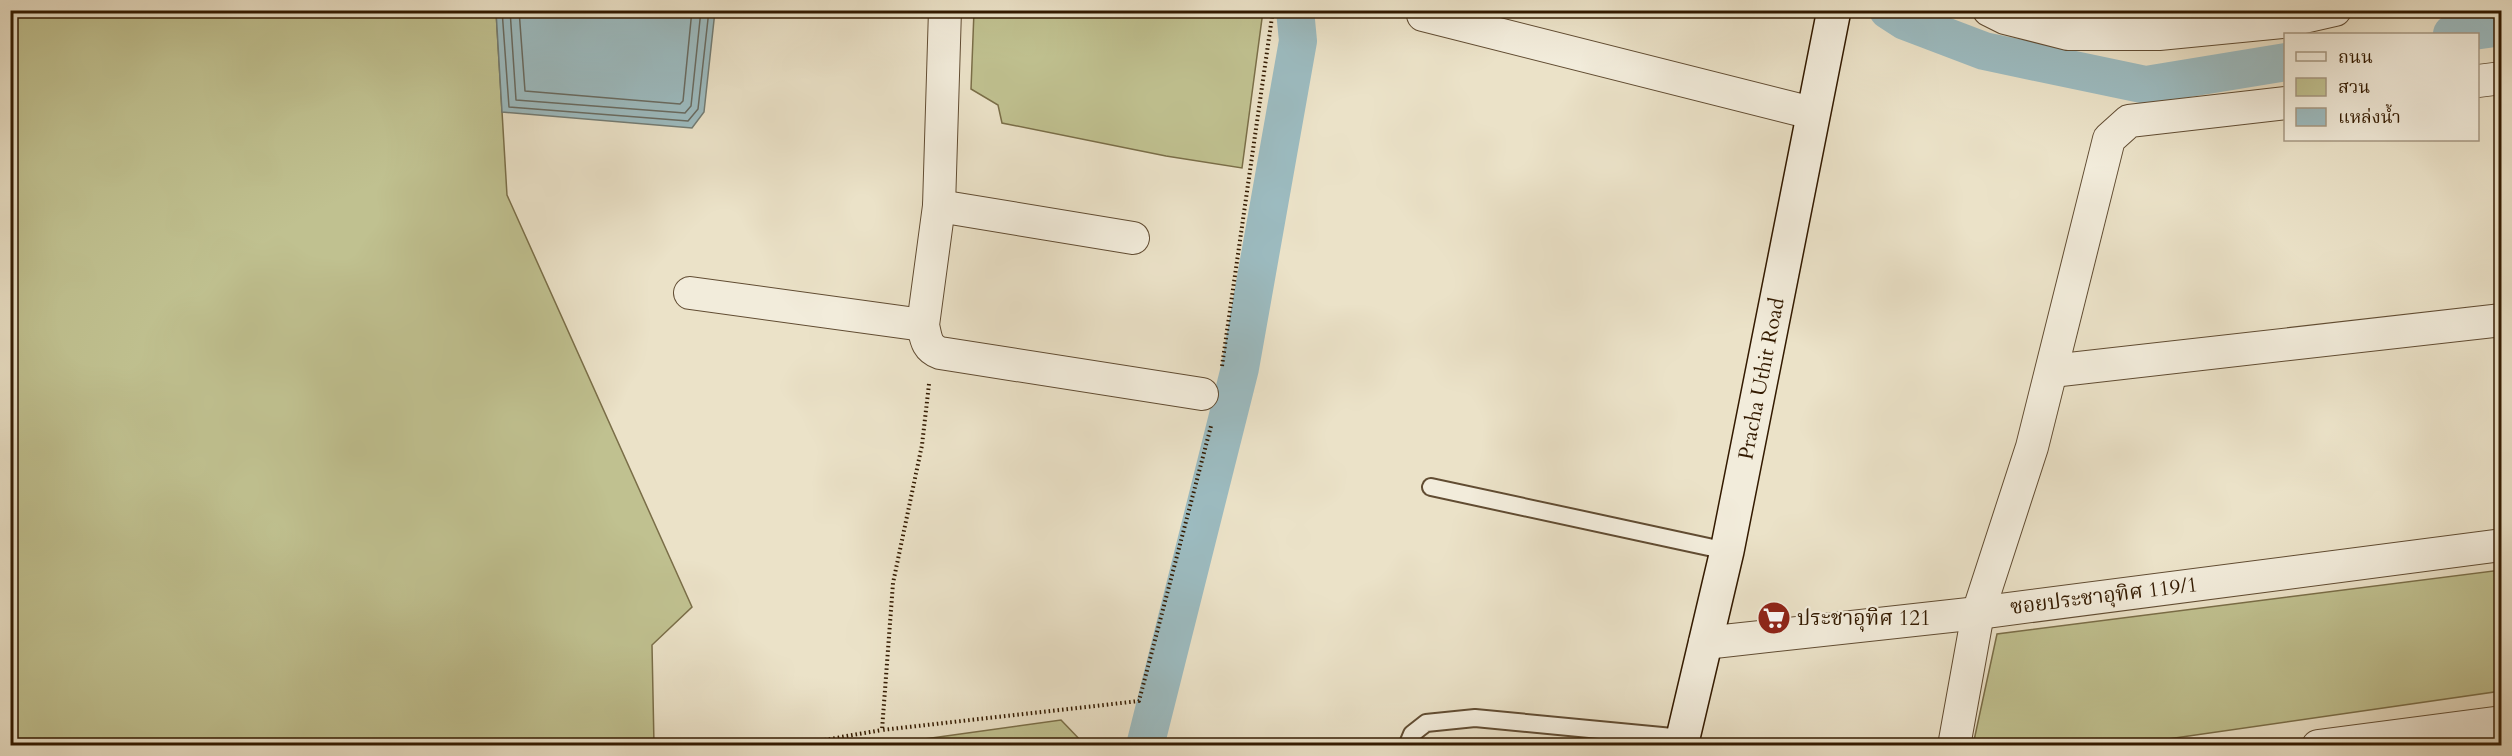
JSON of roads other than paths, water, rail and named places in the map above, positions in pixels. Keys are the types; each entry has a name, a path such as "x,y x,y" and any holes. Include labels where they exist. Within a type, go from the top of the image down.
{"main road":[{"name":"Pracha Uthit Road","path":"1682,742 1727,551 1834,10"}],"street":[{"path":"928,338 939,206 945,10"},
{"path":"1989,10 2005,18 2068,34 2159,34 2282,22 2335,10"},
{"path":"1423,15 1812,113"},
{"path":"2479,81 2502,78"},
{"path":"1954,746 1978,613 2032,447 2109,139 2129,121 2284,103"},
{"path":"939,206 1133,238"},
{"path":"690,293 928,338 1208,405"},
{"path":"2052,371 2502,320"},
{"name":"ซอยประชาอุทิศ 119/1","path":"1705,643 1978,613 2502,545"},
{"path":"2318,746 2502,722"}],"lane":[{"path":"1431,487 1727,551"},
{"path":"1407,746 1412,734 1426,723 1475,718 1682,742"}],"water":[{"path":"496,11 715,11 704,112 692,128 502,112"}],"waterway":[{"path":"1145,746 1240,368 1298,41 1295,10"},
{"path":"1888,10 1905,21 1984,51 2146,85 2284,62"},
{"path":"2459,33 2502,27"}],"place":[{"name":"ประชาอุทิศ 121","path":"1774,618"}]}
